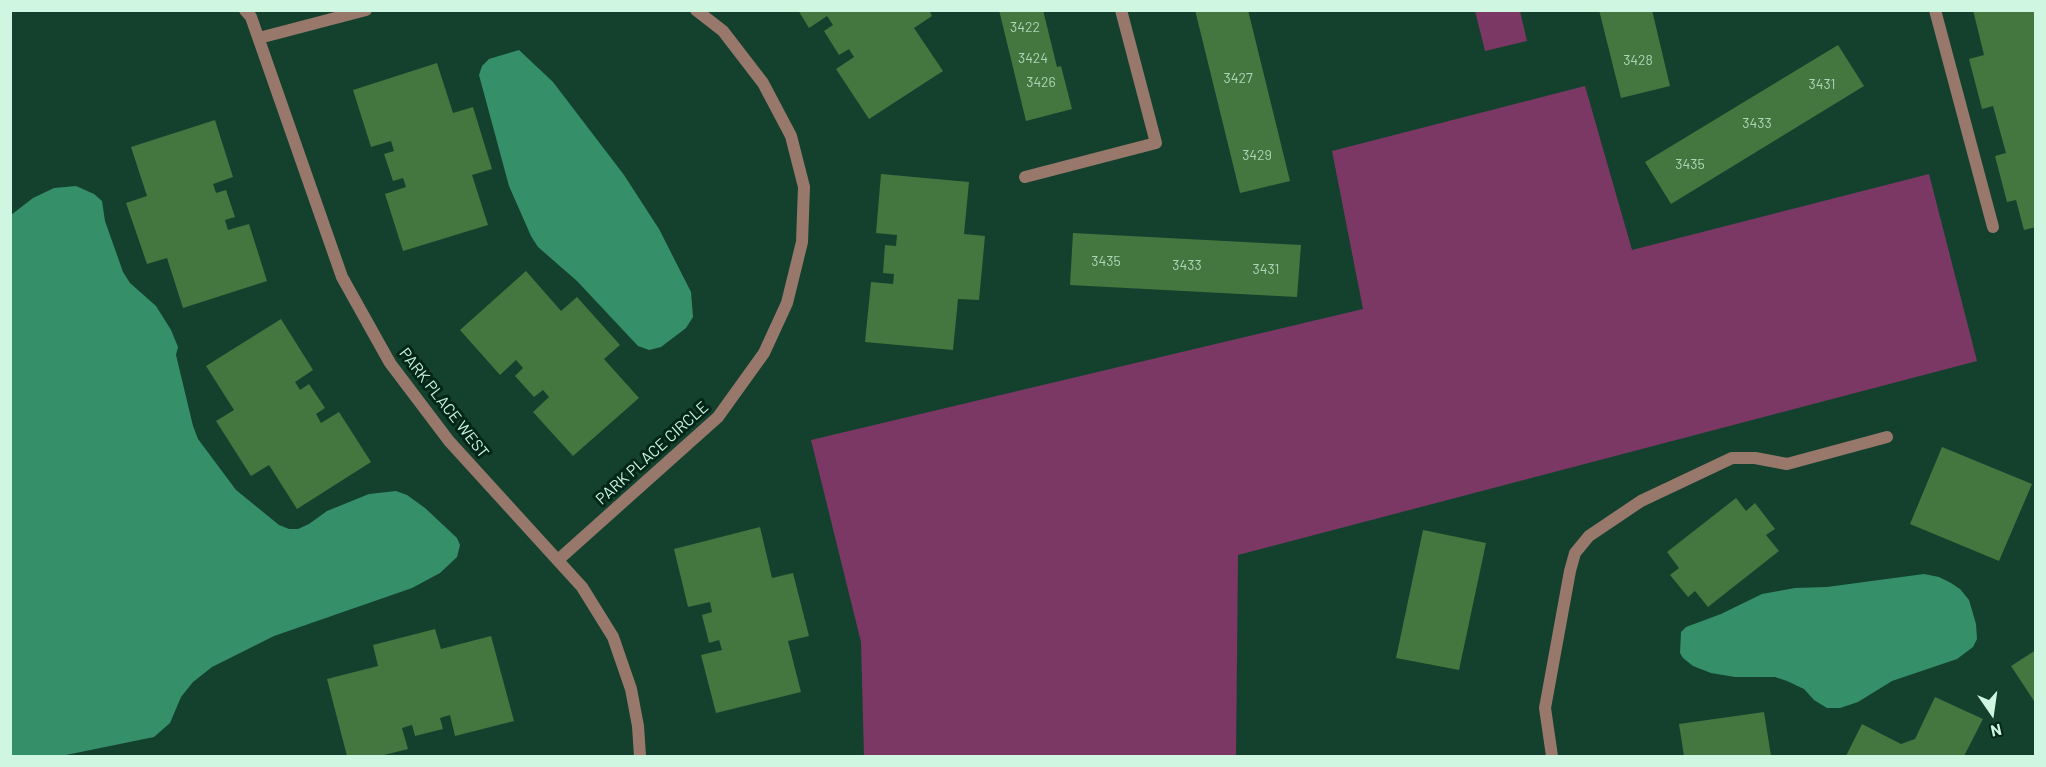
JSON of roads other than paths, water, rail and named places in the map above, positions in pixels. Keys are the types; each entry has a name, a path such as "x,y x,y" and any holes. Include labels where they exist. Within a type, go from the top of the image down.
{"street":[{"name":"PARK PLACE WEST","path":"245,10 251,17 259,38 342,277 390,363 449,441 582,587 613,637 631,689 638,726 640,756"},
{"path":"259,38 366,10"},
{"name":"PARK PLACE CIRCLE","path":"558,560 718,417 764,353 786,303 802,242 804,187 791,135 756,75 723,31 696,10"},
{"path":"1025,177 1156,143 1121,10"},
{"path":"1935,10 1993,227"},
{"path":"1552,756 1545,708 1570,571 1575,553 1589,536 1641,501 1732,458 1755,458 1787,464 1887,437"}]}
